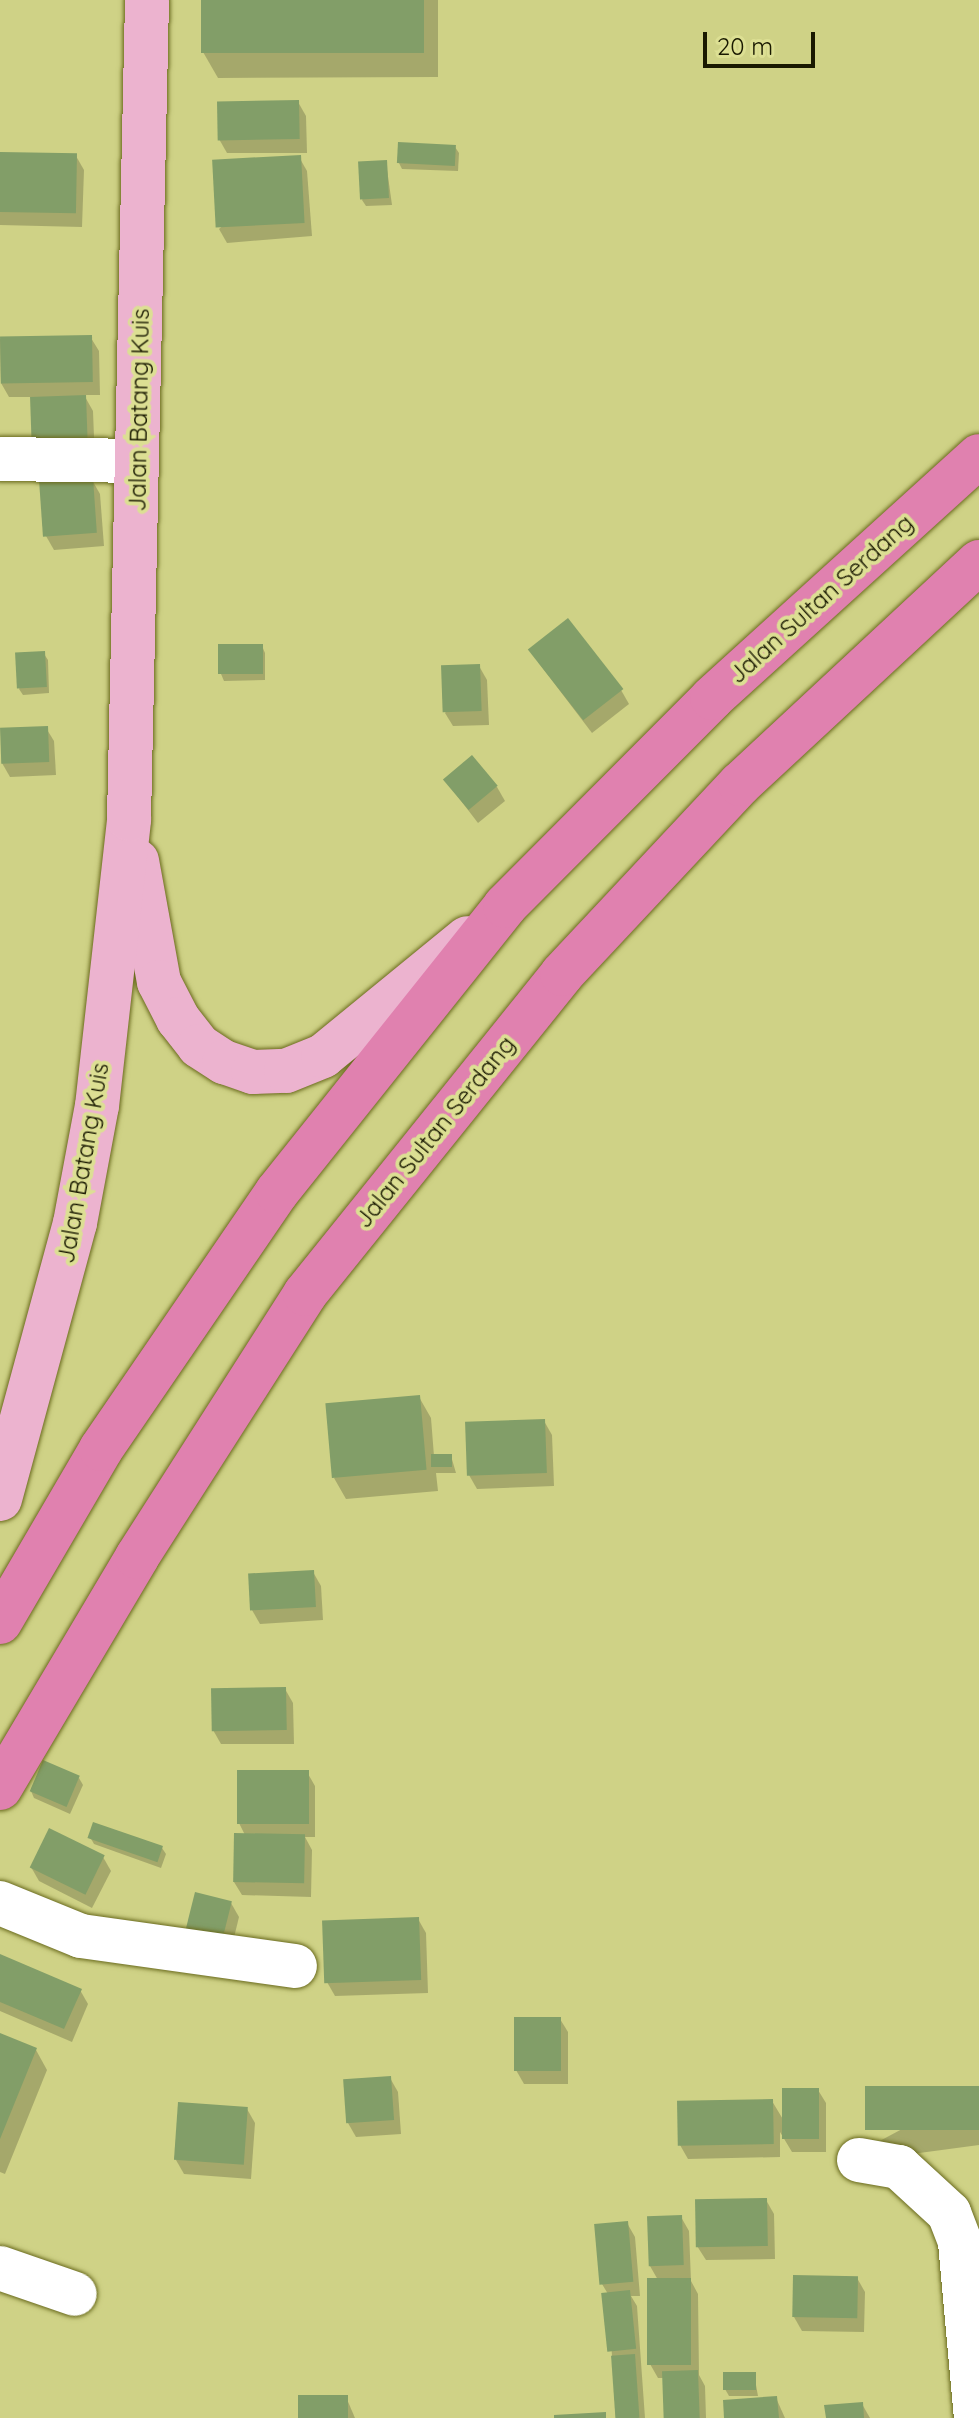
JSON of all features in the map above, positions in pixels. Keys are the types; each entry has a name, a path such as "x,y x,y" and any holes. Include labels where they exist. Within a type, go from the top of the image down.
{"highway":[{"name":"Jalan Sultan Serdang","path":"0,1622 101,1449 277,1192 505,906 712,698 979,456"},
{"name":"Jalan Sultan Serdang","path":"0,1788 137,1557 305,1294 562,974 740,784 979,562"}],"main road":[{"name":"Jalan Batang Kuis","path":"0,1499 75,1223 97,1106 129,819 147,0"},
{"name":"Jalan Batang Kuis","path":"129,819 159,982 178,1019 199,1046 224,1062 253,1072 286,1071 323,1056 505,906"}],"street":[{"path":"0,459 137,461"},
{"path":"0,1903 81,1936 295,1966"},
{"path":"859,2160 899,2167 949,2213 960,2242 976,2418"},
{"path":"0,2268 75,2294"}],"building":[{"path":"201,0 424,0 424,53 201,53"},
{"path":"299,100 300,139 218,140 217,101"},
{"path":"398,142 456,145 455,166 397,163"},
{"path":"0,152 77,153 76,213 0,212"},
{"path":"301,155 305,223 216,228 212,160"},
{"path":"387,160 389,198 360,199 358,162"},
{"path":"92,335 93,382 1,384 0,337"},
{"path":"86,395 88,449 32,451 30,397"},
{"path":"93,478 97,533 43,537 39,482"},
{"path":"568,618 623,689 583,720 528,649"},
{"path":"218,644 263,644 263,674 218,674"},
{"path":"45,651 47,687 17,689 15,653"},
{"path":"480,664 482,711 443,712 441,665"},
{"path":"48,726 49,762 1,764 0,728"},
{"path":"472,755 498,786 469,810 443,779"},
{"path":"420,1395 427,1470 332,1478 325,1403"},
{"path":"545,1419 547,1473 467,1476 465,1422"},
{"path":"431,1454 452,1454 452,1467 431,1467"},
{"path":"314,1570 316,1607 250,1610 248,1573"},
{"path":"286,1687 287,1730 212,1731 211,1688"},
{"path":"43,1760 80,1776 67,1807 30,1791"},
{"path":"237,1770 309,1770 309,1824 237,1824"},
{"path":"93,1822 163,1846 157,1862 87,1838"},
{"path":"49,1828 105,1855 85,1895 30,1868"},
{"path":"234,1833 305,1834 304,1883 233,1882"},
{"path":"195,1892 232,1901 221,1945 184,1936"},
{"path":"419,1917 421,1980 324,1983 322,1920"},
{"path":"0,1954 82,1989 64,2029 0,2002"},
{"path":"514,2017 561,2017 561,2071 514,2071"},
{"path":"0,2033 37,2048 0,2139"},
{"path":"391,2076 394,2120 346,2123 343,2079"},
{"path":"865,2086 979,2086 979,2130 865,2130"},
{"path":"782,2088 819,2088 819,2139 782,2139"},
{"path":"773,2099 774,2144 678,2146 677,2101"},
{"path":"178,2102 248,2107 244,2165 174,2160"},
{"path":"767,2198 768,2246 696,2247 695,2199"},
{"path":"682,2215 684,2265 649,2266 647,2216"},
{"path":"628,2221 633,2282 599,2285 594,2224"},
{"path":"793,2275 858,2276 857,2318 792,2317"},
{"path":"647,2278 691,2278 691,2365 647,2365"},
{"path":"630,2290 636,2349 607,2352 601,2293"},
{"path":"635,2354 639,2418 615,2418 611,2356"},
{"path":"698,2370 700,2418 664,2418 662,2371"},
{"path":"723,2372 756,2372 756,2390 723,2390"},
{"path":"298,2395 348,2395 348,2418 298,2418"},
{"path":"777,2396 779,2418 724,2418 723,2400"},
{"path":"863,2402 864,2418 826,2418 824,2405"},
{"path":"606,2412 606,2418 554,2418 554,2415"}]}
